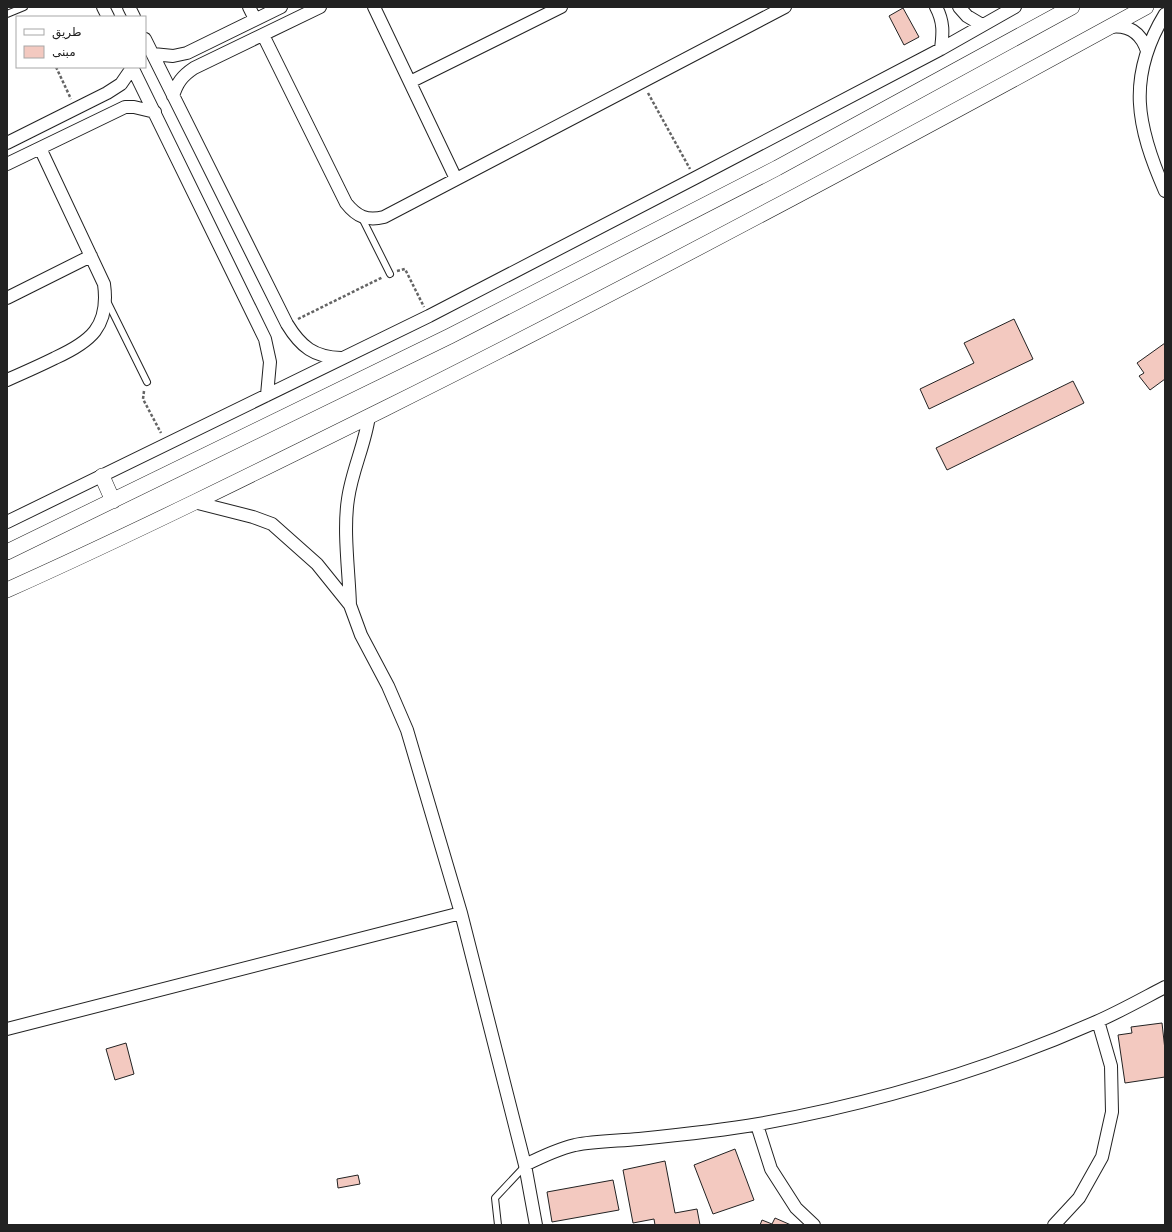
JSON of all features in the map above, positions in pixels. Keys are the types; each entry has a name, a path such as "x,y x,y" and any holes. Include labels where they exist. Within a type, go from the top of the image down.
{"street":[{"path":"103,7 108,16"},
{"path":"129,7 134,16"},
{"path":"249,7 255,20"},
{"path":"153,54 173,56 187,53 281,7"},
{"path":"173,96 177,83 194,68 320,7"},
{"path":"374,7 456,180"},
{"path":"410,82 561,7"},
{"path":"263,35 346,203 353,212 362,218 373,219 384,217 456,180 785,7"},
{"path":"936,7 943,28 940,48"},
{"path":"959,7 967,16 982,25"},
{"path":"7,522 429,316 695,178 1015,7"},
{"path":"7,552 450,336 714,200 1072,7"},
{"path":"7,590 194,502 369,416 796,197 1146,7"},
{"path":"1165,14 1147,50 1140,87 1142,124 1151,160 1165,191"},
{"path":"1108,27 1119,26 1129,28 1138,33 1144,41 1147,50"},
{"path":"146,41 296,340 306,348 318,354 330,358 342,358"},
{"path":"187,53 194,68"},
{"path":"7,143 118,86 127,77 132,68"},
{"path":"132,68 265,339 270,362 267,395"},
{"path":"7,164 125,107 134,107 154,112"},
{"path":"7,380 76,348 88,340 98,328 104,314 106,299 104,284 40,148"},
{"path":"7,298 91,256"},
{"path":"369,416 366,434 352,476 347,500 346,533 350,605 361,635 388,686 407,730 461,913 525,1166 536,1225"},
{"path":"102,476 113,501"},
{"path":"194,502 253,517 272,524 317,564 350,605"},
{"path":"7,1029 461,913"},
{"path":"525,1166 541,1157 575,1145 682,1135 757,1125 827,1111 904,1092 965,1074 1032,1049 1098,1021 1165,987"},
{"path":"1054,1225 1080,1198 1102,1157 1112,1112 1111,1066 1098,1021"},
{"path":"757,1125 771,1169 796,1208 814,1225"}],"lane":[{"path":"7,14 24,7"},
{"path":"362,218 390,274"},
{"path":"106,299 147,382"},
{"path":"498,1225 495,1198 525,1166"}],"path":[{"path":"56,68 76,108"},
{"path":"642,82 695,178"},
{"path":"287,324 402,268 405,269 429,316"},
{"path":"147,382 143,399 166,444"}],"building":[{"path":"903,8 919,37 904,45 889,16"},
{"path":"1014,319 1033,359 929,409 920,389 974,363 964,343"},
{"path":"1165,343 1165,379 1150,390 1139,376 1144,373 1137,363"},
{"path":"1073,381 1084,403 947,470 936,448"},
{"path":"1162,1023 1165,1050 1165,1077 1125,1083 1118,1035 1132,1033 1131,1027"},
{"path":"126,1043 134,1074 115,1080 106,1049"},
{"path":"735,1149 754,1200 713,1214 694,1165"},
{"path":"665,1161 675,1213 697,1209 700,1225 655,1225 654,1219 633,1223 623,1170"},
{"path":"358,1175 360,1184 338,1188 337,1179"},
{"path":"613,1180 619,1210 552,1222 547,1192"},
{"path":"775,1218 791,1225 760,1225 762,1220 772,1224"}]}
